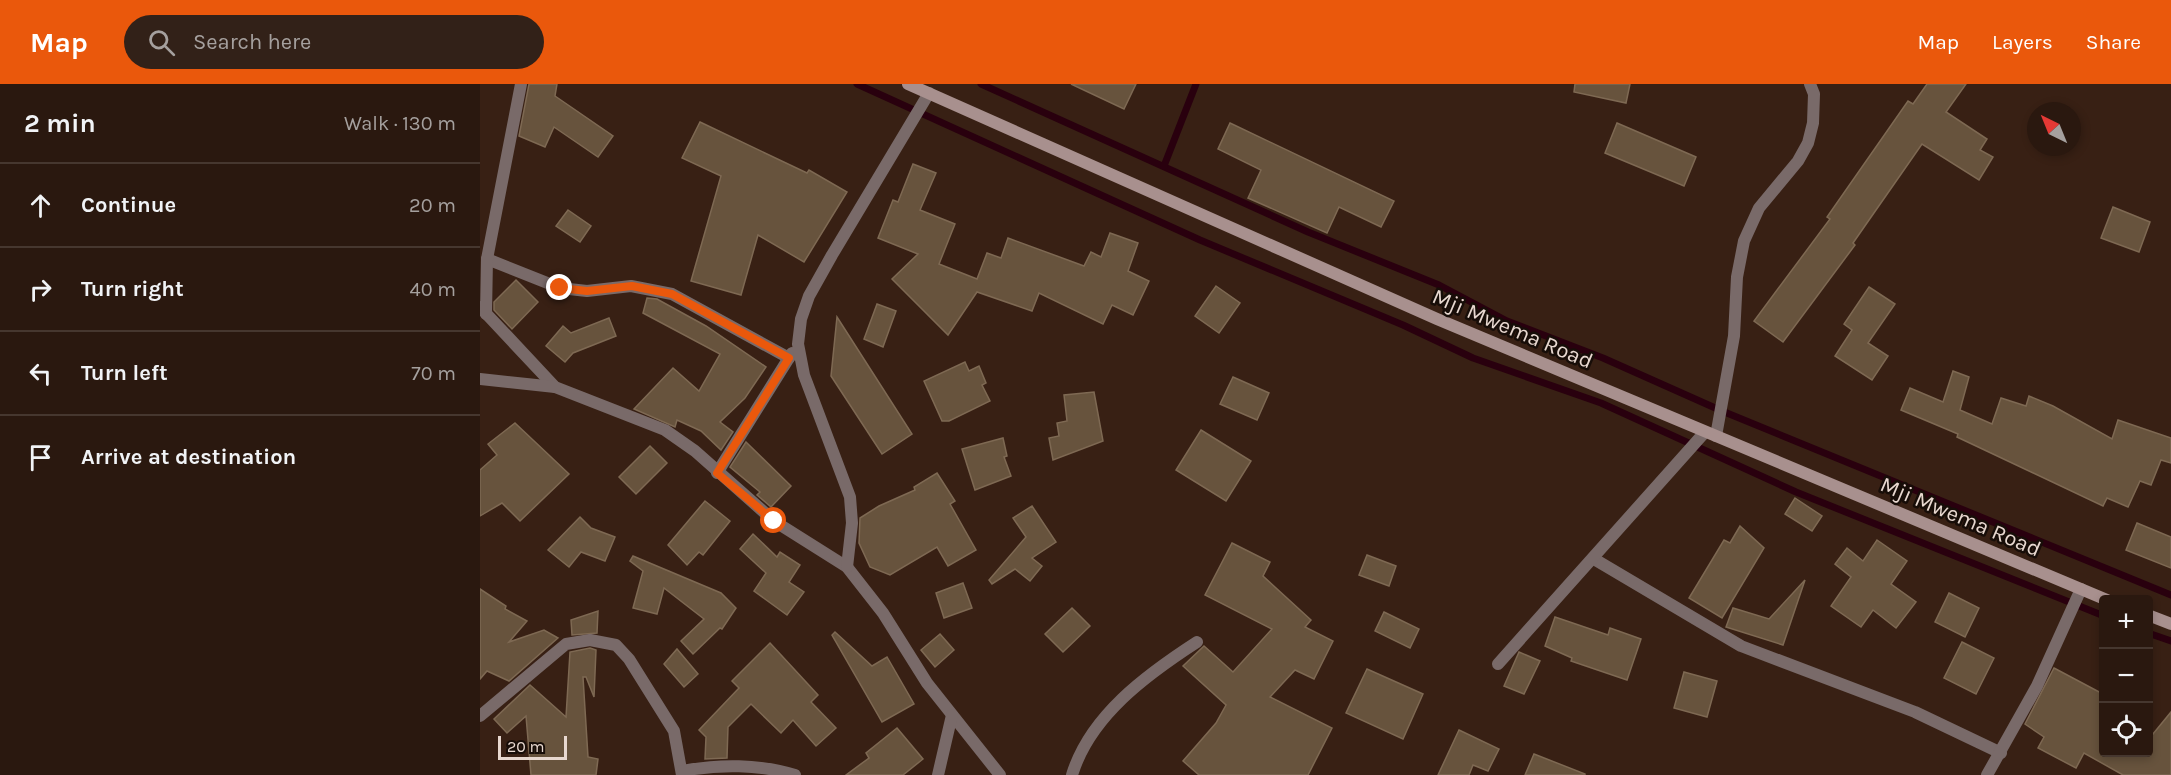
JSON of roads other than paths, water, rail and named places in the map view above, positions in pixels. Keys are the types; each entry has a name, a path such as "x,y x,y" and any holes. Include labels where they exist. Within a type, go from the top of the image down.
{"main road":[{"name":"Mji Mwema Road","path":"908,84 1437,319 2099,597"},
{"path":"2153,617 2171,624"}],"street":[{"path":"521,84 488,259 483,311 555,387"},
{"path":"1498,664 1559,593 1594,559 1641,501 1710,434 1722,411 1734,336 1737,277 1744,241 1759,208 1798,161 1808,143 1813,123 1814,94 1810,84"},
{"path":"847,567 852,523 850,497 804,375 798,344 801,319 809,296 929,93"},
{"path":"488,259 560,288 587,291 632,286 672,294 789,358"},
{"path":"717,473 798,344"},
{"path":"480,379 555,387 665,430 695,452 774,521 847,567 883,613 927,683 1000,775"},
{"path":"1594,559 1741,646 1915,712 2001,753"},
{"path":"1987,775 2037,686 2081,589"},
{"path":"480,716 566,644 590,640 615,645 629,659 674,732 683,773 720,766 795,775"},
{"path":"1072,775 1084,744 1102,719 1161,665 1197,642"},
{"path":"938,775 952,715"}],"waterway":[{"path":"857,84 1200,240 1403,325 1473,358 1601,403 1796,492 2099,614"},
{"path":"981,84 1308,232 1439,285 1507,321 1603,358 1722,411 2171,595"},
{"path":"1164,166 1196,84"},
{"path":"2153,635 2171,641"}]}
